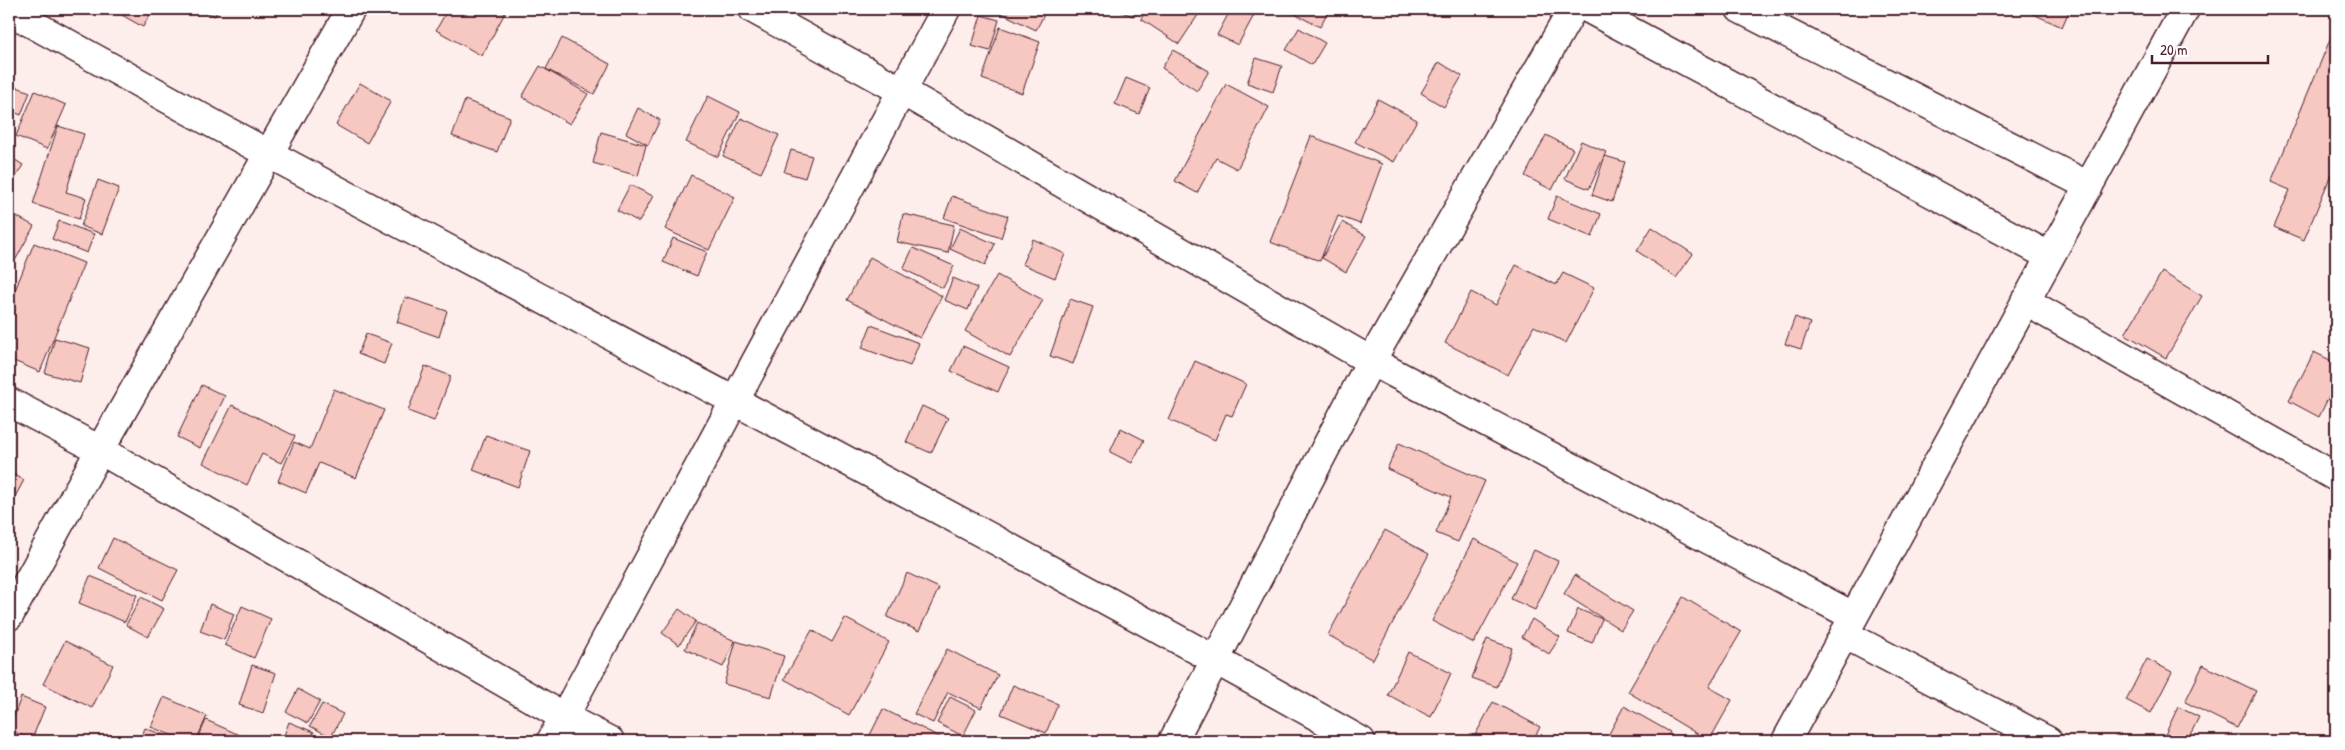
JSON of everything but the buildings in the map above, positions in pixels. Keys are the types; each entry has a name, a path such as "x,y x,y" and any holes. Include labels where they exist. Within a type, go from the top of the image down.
{"street":[{"path":"9,616 100,450 270,155 351,9"},
{"path":"753,9 902,91 1371,361 1849,625 2048,741"},
{"path":"551,741 946,9"},
{"path":"1173,741 1371,361 1573,9"},
{"path":"1589,9 2049,256"},
{"path":"1740,9 2089,186"},
{"path":"1786,741 2185,9"},
{"path":"9,11 270,155 734,400 1216,659 1361,741"},
{"path":"2025,301 2336,477"},
{"path":"9,402 100,450 564,717 610,741"}]}
